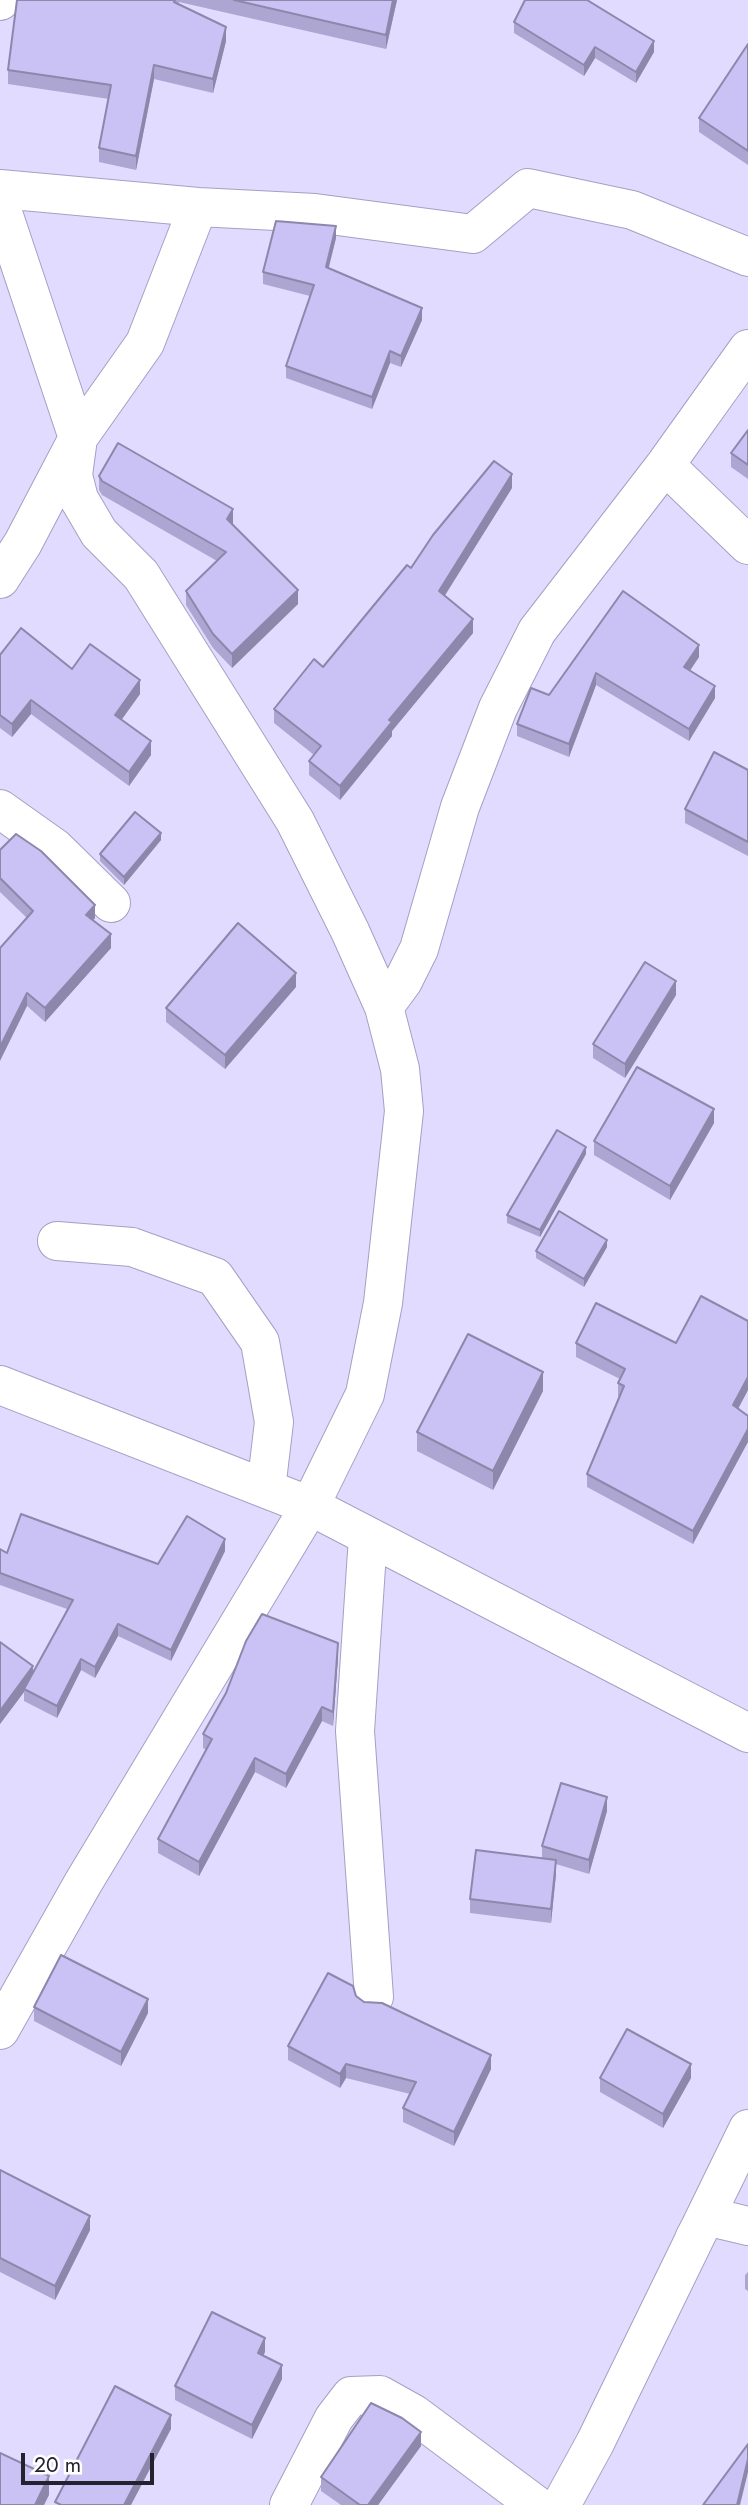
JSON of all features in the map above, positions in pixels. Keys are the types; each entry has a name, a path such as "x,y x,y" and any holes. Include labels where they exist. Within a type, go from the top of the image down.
{"street":[{"path":"0,189 198,207 315,213 473,234 528,188 632,210 748,257"},
{"path":"0,205 78,438 74,487 99,533 141,575 295,821 350,931 384,1007 400,1069 404,1111 383,1303 365,1394 310,1506 90,1872 0,2030"},
{"path":"0,579 23,543 78,438 145,343 198,207"},
{"path":"384,1007 403,982 419,949 460,807 498,708 537,631 665,465 748,349"},
{"path":"665,465 748,545"},
{"path":"23,543 63,530 99,533"},
{"path":"0,809 55,848 111,903"},
{"path":"57,1241 132,1247 215,1277 260,1342 274,1422 266,1489"},
{"path":"0,1385 310,1506 748,1733"},
{"path":"368,1536 355,1731 374,1997"},
{"path":"561,2505 595,2443 748,2129"},
{"path":"685,2257 706,2216 748,2226"},
{"path":"289,2505 334,2418 351,2396 380,2395 414,2414 536,2505"}],"building":[{"path":"17,0 175,0 174,2 226,27 213,79 154,65 136,156 99,148 111,85 8,70"},
{"path":"234,0 393,0 386,35"},
{"path":"525,0 587,0 654,41 636,72 595,47 584,65 514,22"},
{"path":"748,44 748,151 699,118"},
{"path":"276,221 336,226 326,267 422,308 401,356 390,351 372,397 286,366 314,285 263,272"},
{"path":"748,430 748,465 731,453"},
{"path":"118,443 233,509 227,519 298,590 232,654 213,634 186,591 226,552 102,481 99,476"},
{"path":"494,461 512,474 439,591 473,619 389,720 392,722 340,786 309,761 321,746 274,709 314,659 323,667 407,565 411,568 433,535"},
{"path":"623,591 699,645 684,667 715,686 689,729 596,673 569,744 517,724 531,688 549,695"},
{"path":"21,628 72,669 90,644 140,680 115,715 151,741 129,772 31,700 12,724 0,715 0,655"},
{"path":"714,752 748,770 748,842 685,809"},
{"path":"135,812 161,833 124,877 100,854"},
{"path":"16,834 41,851 95,905 86,915 111,934 45,1008 27,993 0,1047 0,948 33,911 0,878 0,850"},
{"path":"238,923 296,973 225,1055 166,1008"},
{"path":"645,962 676,981 625,1064 593,1044"},
{"path":"637,1067 714,1109 670,1186 594,1141"},
{"path":"557,1130 586,1147 540,1230 507,1215"},
{"path":"559,1211 607,1240 584,1279 536,1251"},
{"path":"701,1296 748,1321 748,1377 733,1405 748,1416 748,1429 693,1531 587,1474 624,1386 618,1383 625,1369 576,1343 596,1303 676,1343"},
{"path":"468,1334 543,1372 493,1471 417,1432"},
{"path":"21,1514 158,1564 187,1516 225,1539 171,1650 118,1624 95,1667 81,1659 57,1706 24,1689 73,1600 0,1573 0,1549 7,1553"},
{"path":"262,1614 338,1643 333,1712 322,1707 286,1774 255,1758 199,1862 158,1839 212,1739 203,1734 226,1693 246,1641"},
{"path":"0,1642 33,1666 0,1711"},
{"path":"561,1783 607,1797 589,1860 542,1846"},
{"path":"476,1850 556,1860 551,1909 470,1899"},
{"path":"61,1955 148,1999 121,2052 34,2007"},
{"path":"328,1973 353,1986 356,1996 364,2002 382,2003 491,2055 454,2132 403,2108 416,2082 346,2064 340,2074 288,2046"},
{"path":"627,2029 691,2064 663,2114 600,2078"},
{"path":"0,2170 90,2216 55,2286 0,2258"},
{"path":"212,2312 265,2338 258,2353 282,2365 252,2425 175,2386"},
{"path":"115,2386 171,2415 124,2505 61,2505 55,2502"},
{"path":"371,2403 402,2418 421,2432 368,2505 360,2505 321,2477"},
{"path":"748,2444 748,2459 737,2505 703,2505"},
{"path":"0,2453 49,2476 35,2505 0,2505"}]}
